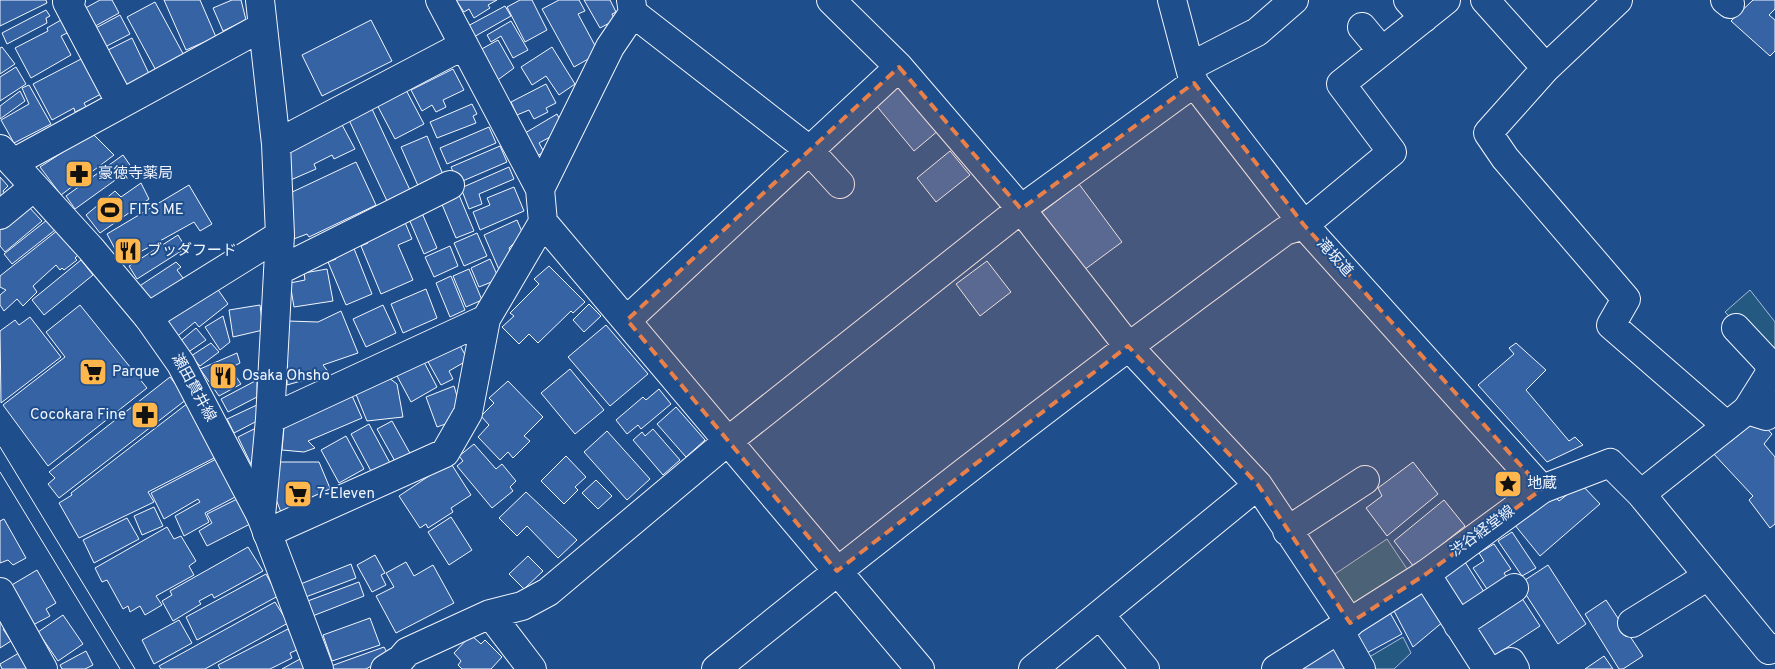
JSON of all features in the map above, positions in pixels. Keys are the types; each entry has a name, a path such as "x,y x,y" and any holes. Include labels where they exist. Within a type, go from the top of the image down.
{"street":[{"path":"71,0 66,2 121,104"},
{"path":"260,0 276,144 280,235 264,525 445,452 468,412 486,319 543,222"},
{"path":"440,0 540,189 543,222 920,669"},
{"path":"831,0 898,67 1021,209 1128,346 1258,485 1345,627 1361,669"},
{"name":"滝坂道","path":"1172,0 1193,74 1304,225 1542,489"},
{"path":"398,666 407,652 490,614 522,606 548,592 728,441 1021,209 1173,96 1193,74 1257,32 1294,0"},
{"path":"716,669 837,570 1128,346 1285,231 1304,225 1392,152 1341,84 1382,51 1416,9 1446,0"},
{"path":"1485,0 1546,68"},
{"path":"1618,0 1546,68 1488,133 1505,158 1626,299 1611,325 1737,417 1775,419"},
{"path":"540,189 632,7 808,149 840,184"},
{"path":"6,156 121,104 262,27"},
{"path":"1362,27 1382,51"},
{"path":"276,144 464,45"},
{"path":"627,320 898,67"},
{"name":"瀬田貫井線","path":"6,156 91,249 148,318 181,364 264,525 319,669"},
{"path":"278,271 450,185"},
{"path":"0,215 34,187"},
{"path":"148,318 280,235"},
{"path":"270,419 486,319"},
{"path":"1641,494 1737,417 1772,370 1766,360 1736,328"},
{"path":"1737,417 1775,406"},
{"name":"渋谷経堂線","path":"1276,669 1426,574 1542,489 1610,462 1641,494 1773,652"},
{"path":"1287,531 1365,480"},
{"path":"1033,669 1258,485"},
{"path":"1426,574 1487,669"},
{"path":"1632,623 1708,576"},
{"path":"1458,625 1514,588"},
{"path":"0,592 43,669"},
{"path":"490,614 532,669"},
{"path":"1100,615 1145,669"},
{"path":"1498,669 1510,662 1515,669"}],"highlighted area":[{"path":"899,67 1021,209 1194,83 1304,225 1542,489 1426,574 1350,623 1258,485 1128,346 837,571 627,320"}],"shaded area":[{"path":"1750,290 1775,322 1775,354 1765,354 1725,312"},
{"path":"1387,539 1409,572 1357,605 1349,602 1332,576"},
{"path":"1403,637 1411,653 1394,669 1372,669 1366,659"}],"building":[{"path":"0,0 46,0 47,3 0,26"},
{"path":"100,0 112,0 119,13 90,29 80,11"},
{"path":"164,0 200,0 216,37 186,50"},
{"path":"232,0 241,0 246,20 223,31 213,8"},
{"path":"456,0 497,0 488,5 490,8 474,18 469,9 464,12"},
{"path":"520,0 532,0 547,30 525,42 507,7"},
{"path":"559,0 579,0 585,11 578,14 599,53 574,67 542,9"},
{"path":"584,0 610,0 616,12 612,14 615,20 600,28"},
{"path":"1753,0 1775,0 1775,9 1769,15 1775,20 1775,51 1770,56 1731,21"},
{"path":"155,2 187,61 159,76 127,17"},
{"path":"505,6 511,16 472,38 466,27"},
{"path":"46,10 50,16 46,18 47,23 7,44 2,33"},
{"path":"120,15 130,34 101,49 92,30"},
{"path":"61,20 69,32 61,36 71,55 31,78 15,48 48,31 47,28"},
{"path":"371,20 392,61 322,96 302,55"},
{"path":"511,21 528,50 513,58 501,36 491,42 487,35"},
{"path":"132,38 152,80 122,95 102,53"},
{"path":"498,40 514,68 495,82 478,51"},
{"path":"2,47 15,64 0,74 0,48"},
{"path":"552,47 575,84 559,95 546,76 532,85 521,67"},
{"path":"81,59 101,94 84,103 86,107 75,112 74,108 52,120 33,84"},
{"path":"16,67 26,84 0,101 0,77"},
{"path":"453,69 464,90 443,100 446,107 436,112 432,105 422,111 411,90"},
{"path":"900,83 939,130 914,151 875,104"},
{"path":"546,84 556,103 546,108 548,112 534,119 529,110 517,115 511,102"},
{"path":"29,85 51,124 14,143 1,120 29,104 22,88"},
{"path":"405,88 424,124 395,139 376,103"},
{"path":"20,91 25,101 0,119 0,106"},
{"path":"472,104 477,114 473,116 476,123 437,138 430,122"},
{"path":"372,109 410,190 387,201 349,120"},
{"path":"557,114 562,124 552,136 539,143 544,152 533,158 520,136"},
{"path":"340,121 355,149 334,159 332,155 314,164 316,169 286,182 283,154"},
{"path":"489,127 496,143 447,164 440,148"},
{"path":"92,133 114,155 61,195 40,167"},
{"path":"427,136 444,177 419,188 401,147"},
{"path":"500,146 507,162 458,183 451,167"},
{"path":"950,151 970,175 936,202 917,178"},
{"path":"123,155 132,168 75,209 66,196"},
{"path":"356,162 376,205 309,237 307,234 291,240 288,194"},
{"path":"509,167 514,179 479,194 482,204 469,209 461,188"},
{"path":"0,177 8,186 3,191 5,194 0,199"},
{"path":"141,183 149,199 100,233 86,215 115,191 121,197"},
{"path":"1079,184 1122,242 1084,270 1041,213"},
{"path":"189,185 212,224 200,231 194,222 122,262 107,234"},
{"path":"514,187 524,211 480,230 473,212 490,205 487,198"},
{"path":"459,195 474,231 456,238 441,202"},
{"path":"28,206 42,221 5,252 0,246 0,229"},
{"path":"422,213 437,248 424,254 409,219"},
{"path":"47,220 55,230 12,264 4,254"},
{"path":"404,220 412,239 398,245 413,280 381,294 361,246 368,243 365,237"},
{"path":"517,220 523,234 509,248 516,266 500,272 484,235"},
{"path":"58,230 80,253 75,258 77,260 64,270 62,268 60,270 56,265 33,286 37,292 23,306 17,299 4,311 0,305 0,295 6,290 0,287 0,276"},
{"path":"477,233 487,256 464,266 454,243"},
{"path":"178,235 186,248 137,279 129,266"},
{"path":"353,246 372,294 346,305 328,262 336,259 334,254"},
{"path":"450,246 458,266 434,277 425,257"},
{"path":"490,259 499,279 479,287 471,268"},
{"path":"81,260 93,275 44,315 32,300"},
{"path":"987,261 1011,292 980,316 956,284"},
{"path":"176,262 181,267 177,270 186,282 155,303 138,287"},
{"path":"549,266 585,302 573,313 571,311 538,343 529,334 519,344 502,327 514,316 510,313 539,284 534,279"},
{"path":"327,269 333,301 294,307 290,283 305,280 304,273"},
{"path":"469,269 482,300 466,307 453,276"},
{"path":"451,276 465,310 450,317 436,283"},
{"path":"214,284 228,304 199,327 195,322 174,339 158,320"},
{"path":"426,289 437,318 403,333 391,304"},
{"path":"589,304 601,316 584,332 573,320"},
{"path":"80,305 147,388 48,466 3,405 65,357 46,332"},
{"path":"260,305 263,330 233,337 229,310"},
{"path":"383,305 396,333 366,347 353,319"},
{"path":"341,311 358,353 323,365 329,373 287,385 288,321 318,322"},
{"path":"223,316 230,342 220,350 205,327"},
{"path":"30,317 61,357 1,403 0,331 15,320 19,325"},
{"path":"606,325 648,374 610,406 568,357"},
{"path":"196,328 206,340 187,353 178,343"},
{"path":"458,342 468,360 449,371 453,379 441,385 427,360"},
{"path":"211,343 219,352 200,366 191,356"},
{"path":"1516,343 1546,370 1526,390 1569,441 1575,437 1583,445 1547,462 1478,385 1514,354 1509,348"},
{"path":"237,353 240,363 230,368 241,384 219,396 200,369"},
{"path":"423,360 437,387 411,402 396,374"},
{"path":"570,369 604,410 575,434 541,393"},
{"path":"384,374 397,384 403,417 367,421 353,387"},
{"path":"170,377 187,399 59,498 48,484 55,478 49,472"},
{"path":"257,380 257,397 228,412 221,399"},
{"path":"508,381 543,417 524,436 530,441 513,458 508,452 500,460 478,437 489,425 481,416 494,403 489,398"},
{"path":"454,386 462,413 454,421 437,427 426,397"},
{"path":"349,389 362,418 308,441 315,448 304,452 282,450 285,416"},
{"path":"659,389 671,404 641,429 638,425 627,434 616,420 643,397 646,400"},
{"path":"188,403 218,456 148,492 154,502 79,538 59,503 72,495 71,493"},
{"path":"259,404 259,420 234,433 227,419"},
{"path":"676,407 705,440 686,457 657,424"},
{"path":"1758,419 1772,434 1764,444 1775,457 1775,524 1770,528 1749,500 1753,496 1711,451 1726,437 1730,442"},
{"path":"392,421 411,455 396,463 377,429"},
{"path":"369,424 390,463 372,473 351,434"},
{"path":"258,427 258,463 251,464 238,437"},
{"path":"653,429 680,460 663,475 633,440 642,432 645,436"},
{"path":"607,431 650,479 627,500 584,452"},
{"path":"346,436 364,469 339,483 321,450"},
{"path":"474,444 496,469 502,464 516,481 510,487 513,491 492,508 457,466 463,461 459,456"},
{"path":"566,456 586,477 575,487 578,490 564,504 541,481"},
{"path":"218,458 237,496 205,513 209,522 184,536 175,516 200,502 198,499 164,519 151,493"},
{"path":"277,462 319,462 332,493 282,515 276,499"},
{"path":"450,462 471,495 451,508 453,512 428,528 426,524 420,528 399,496"},
{"path":"1413,462 1438,494 1387,536 1366,508 1382,496 1378,488"},
{"path":"596,480 612,496 598,509 582,493"},
{"path":"1581,484 1600,504 1540,556 1514,524 1551,492 1559,501"},
{"path":"526,492 577,540 558,558 527,526 517,536 499,518"},
{"path":"239,498 252,523 207,546 199,531 212,523 207,514"},
{"path":"1444,500 1465,526 1414,567 1394,541"},
{"path":"154,507 163,526 142,535 134,516"},
{"path":"451,517 472,550 449,565 428,532"},
{"path":"127,518 139,539 94,563 83,540"},
{"path":"4,519 26,558 13,565 8,560 0,563 0,521"},
{"path":"167,527 174,539 181,536 196,561 189,566 194,575 156,596 162,605 145,615 140,606 130,612 128,606 123,609 107,580 102,582 95,568"},
{"path":"1512,532 1536,568 1522,576 1498,541"},
{"path":"1494,544 1511,569 1504,573 1510,583 1491,595 1473,568 1484,561 1479,553"},
{"path":"248,547 263,571 214,598 212,594 199,601 201,604 173,621 162,601 172,595 170,591"},
{"path":"375,555 385,573 381,575 386,585 372,592 357,565"},
{"path":"528,556 543,571 524,589 509,574"},
{"path":"406,562 414,576 433,565 454,603 396,633 376,596 394,587 386,573"},
{"path":"1465,562 1489,600 1467,613 1443,575"},
{"path":"351,564 356,578 303,598 298,585"},
{"path":"1548,565 1586,624 1558,644 1519,584"},
{"path":"37,570 56,603 46,609 50,616 33,625 10,586"},
{"path":"266,574 278,596 197,640 186,617"},
{"path":"359,582 364,596 310,617 305,602"},
{"path":"1423,589 1444,621 1413,647 1393,609"},
{"path":"1518,592 1540,626 1494,656 1470,624"},
{"path":"1606,600 1643,656 1623,669 1619,669 1585,614"},
{"path":"275,602 288,623 205,669 161,669 159,666"},
{"path":"1389,611 1402,634 1365,654 1352,632"},
{"path":"0,615 7,626 3,629 11,641 0,648"},
{"path":"63,615 83,644 58,661 38,632"},
{"path":"370,618 380,645 332,661 323,635"},
{"path":"179,620 192,643 154,664 142,640"},
{"path":"288,629 299,649 290,653 292,658 270,669 220,669 218,665"},
{"path":"471,635 481,644 485,640 502,657 491,669 462,669 458,665 461,661 454,653"},
{"path":"1336,646 1349,669 1304,669 1302,666"},
{"path":"384,647 389,656 366,669 332,669 331,666"},
{"path":"24,650 35,669 2,669 0,664"},
{"path":"86,651 93,665 85,669 62,669 60,665"},
{"path":"1604,656 1613,669 1585,669"},
{"path":"300,659 306,669 282,669"}],"tram line":[{"path":"0,447 135,669"},
{"path":"0,472 120,669"}],"place":[{"name":"豪徳寺薬局","path":"79,174"},
{"name":"FITS ME","path":"110,210"},
{"name":"ブッダフード","path":"128,251"},
{"name":"Parque","path":"93,372"},
{"name":"Osaka Ohsho","path":"223,376"},
{"name":"Cocokara Fine","path":"145,415"},
{"name":"地蔵","path":"1508,484"},
{"name":"7-Eleven","path":"298,494"}]}
